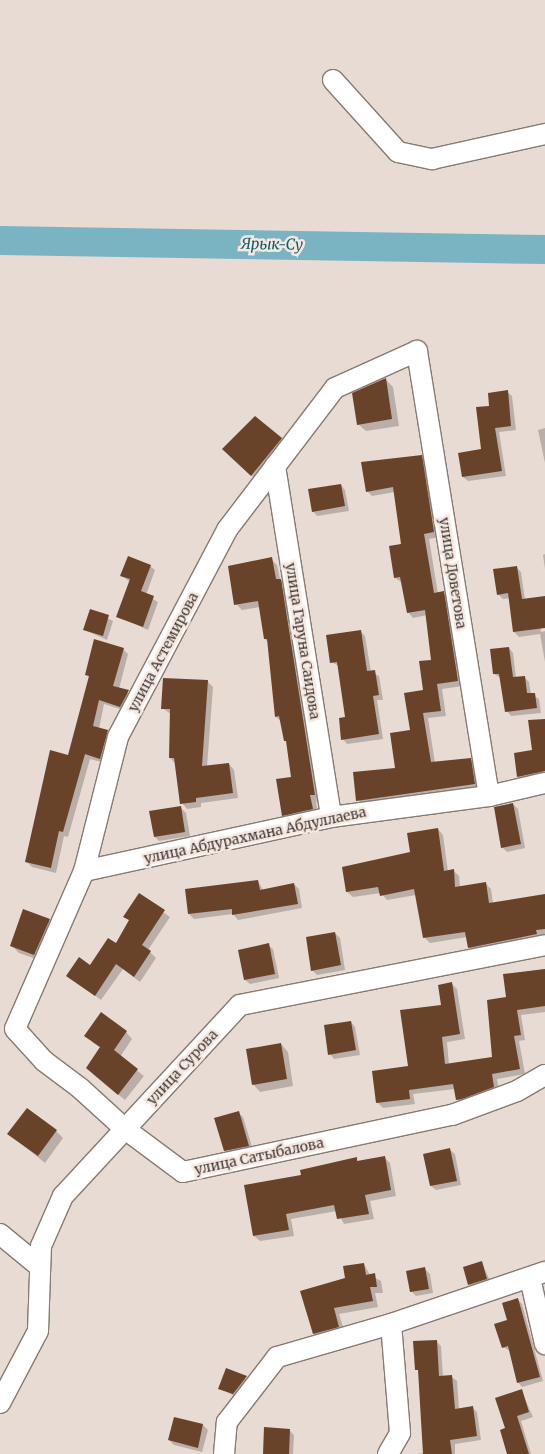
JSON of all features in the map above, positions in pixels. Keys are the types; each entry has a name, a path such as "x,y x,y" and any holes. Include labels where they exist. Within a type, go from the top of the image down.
{"street":[{"path":"333,80 398,152 432,159 545,134"},
{"name":"улица Астемирова","path":"15,1029 84,871 118,737 227,530 335,388 417,351"},
{"name":"улица Доветова","path":"417,351 489,796"},
{"name":"улица Гаруна Саидова","path":"275,466 332,817"},
{"name":"улица Абдурахмана Абдуллаева","path":"84,871 332,817 489,796 545,784"},
{"name":"улица Сурова","path":"0,1403 38,1331 41,1246 63,1196 240,1005 545,945"},
{"name":"улица Сатыбалова","path":"15,1029 44,1061 80,1088 125,1129 183,1172 452,1115 517,1091 545,1075"},
{"path":"0,1234 40,1267"},
{"path":"224,1454 227,1422 277,1357 390,1324 537,1275 545,1344"},
{"path":"390,1324 402,1454"},
{"path":"388,1454 400,1433"}],"building":[{"path":"386,378 392,419 357,425 352,393"},
{"path":"508,390 511,426 495,428 502,471 462,477 458,453 481,449 476,407 489,406 488,393"},
{"path":"255,416 282,438 251,476 222,449"},
{"path":"422,455 434,532 424,534 434,593 444,591 458,681 437,684 441,711 423,713 431,762 471,758 475,784 356,801 353,772 395,768 390,733 410,730 404,693 423,690 419,661 431,660 425,610 407,613 400,577 394,578 389,546 401,544 393,487 366,492 361,462"},
{"path":"341,484 345,506 312,512 308,489"},
{"path":"128,556 151,565 141,591 154,596 143,627 116,617 130,579 120,576"},
{"path":"272,557 276,579 281,579 315,795 310,795 313,809 282,816 276,779 291,777 286,741 284,741 279,716 275,717 267,639 264,639 258,601 234,605 228,566"},
{"path":"517,566 522,599 545,596 545,628 513,632 508,593 497,595 493,569"},
{"path":"90,609 109,615 103,636 83,630"},
{"path":"361,630 367,671 375,670 379,695 373,696 379,734 341,740 339,718 345,717 337,662 330,663 326,635"},
{"path":"94,639 124,648 113,686 129,690 120,707 99,700 93,726 108,730 100,759 85,754 63,832 59,831 51,868 25,862 50,750 68,755 89,676 85,675"},
{"path":"509,647 513,677 525,676 527,693 535,693 537,708 505,712 499,674 493,674 490,649"},
{"path":"163,678 208,680 202,766 229,763 233,793 196,798 196,802 180,804 174,758 169,758 170,709 161,709"},
{"path":"545,719 545,771 517,777 514,753 532,750 528,720"},
{"path":"513,803 521,844 501,848 494,807"},
{"path":"181,806 185,832 154,837 149,811"},
{"path":"438,828 444,871 454,869 455,887 486,882 489,903 545,894 545,929 536,930 537,934 468,948 465,932 423,938 414,889 380,896 378,887 346,892 342,867 410,852 407,833"},
{"path":"258,880 260,890 294,883 298,904 232,915 232,909 188,914 185,889"},
{"path":"139,893 165,910 142,945 151,951 134,977 116,964 95,996 66,976 79,957 90,965 108,938 116,943 129,920 123,917"},
{"path":"23,909 50,919 34,955 10,946"},
{"path":"335,932 341,965 311,971 306,937"},
{"path":"269,943 275,974 244,980 238,950"},
{"path":"545,969 545,1006 517,1010 521,1035 514,1036 520,1069 492,1074 494,1087 462,1099 456,1100 453,1084 409,1090 410,1099 376,1103 372,1071 408,1066 400,1010 441,1005 438,985 452,982 460,1034 442,1037 445,1064 492,1057 487,1000 506,997 503,974"},
{"path":"101,1012 127,1031 114,1050 138,1069 118,1095 86,1068 100,1047 84,1036"},
{"path":"351,1021 356,1050 328,1055 324,1025"},
{"path":"281,1043 287,1079 252,1085 246,1049"},
{"path":"27,1108 57,1130 38,1156 7,1134"},
{"path":"239,1111 249,1146 224,1151 214,1118"},
{"path":"450,1148 457,1181 430,1186 423,1154"},
{"path":"385,1156 391,1190 365,1195 369,1214 337,1219 334,1205 286,1214 289,1230 253,1236 244,1185 301,1175 300,1170 357,1157 357,1161"},
{"path":"482,1261 487,1279 468,1285 463,1267"},
{"path":"364,1263 366,1275 375,1273 377,1287 370,1287 373,1301 334,1308 339,1327 313,1334 300,1291 345,1278 343,1266"},
{"path":"425,1267 429,1289 410,1292 406,1271"},
{"path":"518,1298 540,1377 517,1383 508,1346 502,1348 494,1324 507,1320 502,1303"},
{"path":"437,1340 439,1376 452,1375 455,1409 473,1406 477,1436 450,1440 452,1454 423,1454 418,1370 415,1370 413,1341"},
{"path":"226,1368 247,1376 233,1394 218,1389"},
{"path":"522,1389 529,1412 517,1416 529,1454 507,1454 500,1430 505,1428 495,1398"},
{"path":"174,1417 203,1424 198,1448 168,1440"},
{"path":"264,1427 290,1429 289,1454 263,1454"}],"waterway":[{"name":"Ярык-Су","path":"0,240 545,249"}]}
